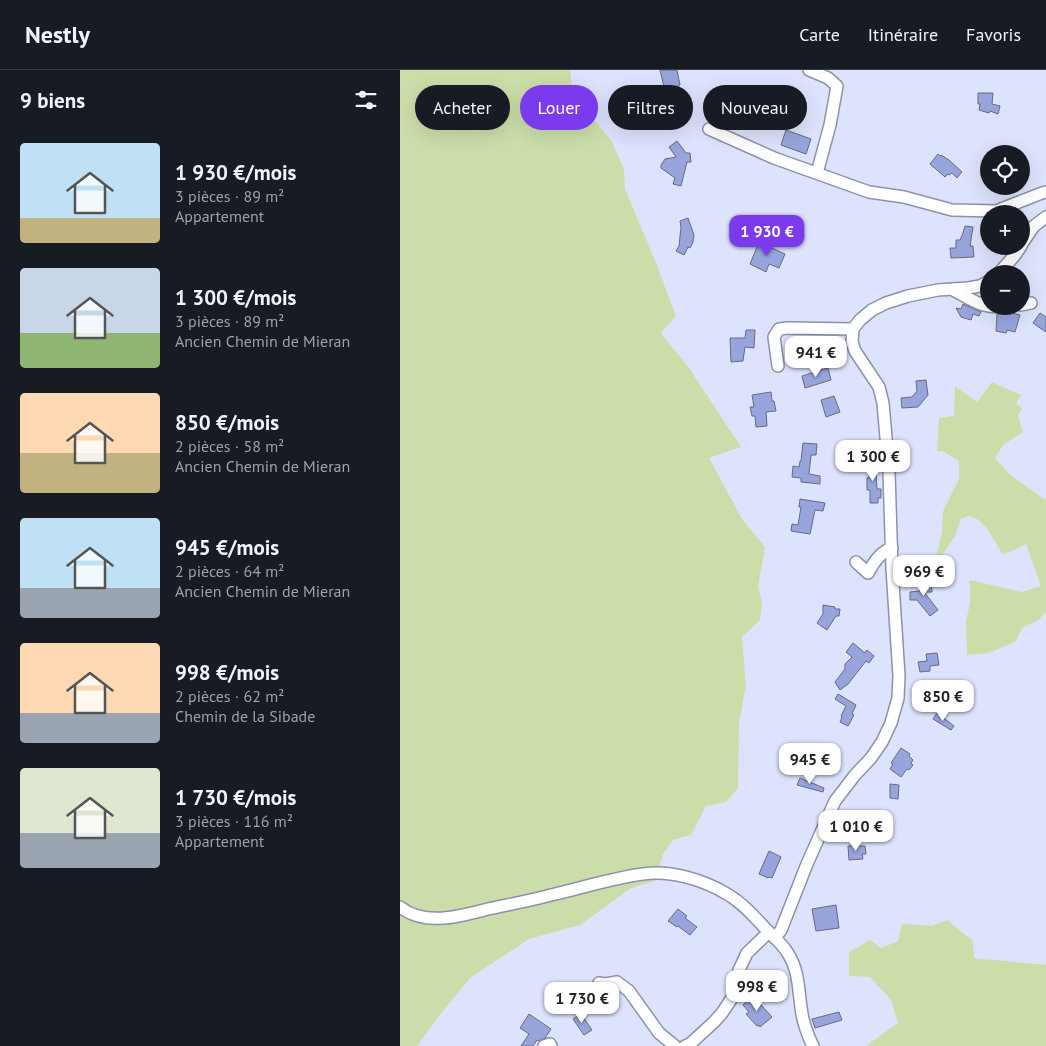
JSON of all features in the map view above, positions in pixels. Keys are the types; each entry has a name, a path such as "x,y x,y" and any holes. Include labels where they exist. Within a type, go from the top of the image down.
{"street":[{"path":"809,70 828,78 837,86 830,125 817,173"},
{"path":"709,130 774,158 869,192 904,197 952,210 996,211 1046,192"},
{"path":"1030,232 1034,226 1046,217"},
{"path":"1006,265 1016,255"},
{"path":"689,1045 714,1022 734,995 739,970 747,953 781,930 807,864 835,801 882,742 891,723 898,698 899,676 889,472 883,402 879,387 855,351 852,342 853,329 872,310 886,303 938,290 980,286"},
{"path":"954,289 980,304"},
{"path":"778,366 774,336 779,329 853,329"},
{"path":"856,562 868,573 874,562 886,550 892,548"},
{"path":"400,907 422,918 436,919 459,916 551,895 597,882 645,874 670,874 694,880 728,894 744,907 784,948 794,963 797,974 802,1014 809,1044"},
{"path":"598,983 617,982 629,991 659,1033 675,1046"},
{"path":"544,1046 550,1044 551,1046"}],"green space":[{"path":"400,70 570,70 572,85 520,85 520,130 598,130 598,124 611,140 624,169 625,189 676,316 661,333 689,368 741,447 709,458 742,519 765,547 758,587 762,602 760,620 742,637 746,685 739,723 738,788 726,802 706,806 691,835 673,840 663,854 655,881 631,888 580,925 529,939 470,978 417,1046 400,1046"},
{"path":"992,382 1021,395 1016,404 1022,408 1018,416 1023,432 1003,445 995,458 1010,475 1046,499 1046,612 1037,621 1022,628 1016,641 989,653 967,655 966,621 970,603 970,580 1022,592 1041,586 1026,544 1003,555 988,530 979,520 969,516 961,519 955,536 935,565 942,531 943,511 959,479 959,461 944,452 937,451 939,418 954,416 955,386 977,402"},
{"path":"947,920 973,941 974,958 1046,965 1046,1046 866,1046 898,1023 891,1000 870,977 849,976 849,952 870,940 881,948 898,941 902,924 932,926"}],"building":[{"path":"660,70 677,70 680,85 664,85"},
{"path":"978,93 993,93 992,104 1000,106 998,114 979,110"},
{"path":"786,130 811,139 806,154 781,145"},
{"path":"677,141 686,153 690,153 691,162 687,162 681,186 673,184 675,178 661,168 665,159 676,157 669,147"},
{"path":"938,154 949,160 962,172 957,178 952,173 945,177 930,164"},
{"path":"688,218 694,235 690,248 688,247 684,255 676,251 679,246 680,221"},
{"path":"965,226 973,227 970,246 973,246 974,257 951,258 950,248 956,248 956,240 960,240"},
{"path":"759,242 785,254 779,268 769,264 766,272 750,264"},
{"path":"963,304 980,312 980,314 979,316 973,314 971,320 961,317 956,308 961,309"},
{"path":"1040,313 1046,317 1046,332 1033,323"},
{"path":"997,315 1020,315 1015,332 1007,330 1006,333 996,331"},
{"path":"746,330 755,330 754,348 745,347 743,361 731,362 730,338 745,338"},
{"path":"808,345 811,351 795,358 791,352"},
{"path":"828,368 831,380 805,388 802,376"},
{"path":"926,380 928,395 918,407 902,408 901,398 912,397 917,391 916,381"},
{"path":"771,392 776,411 766,412 767,426 756,427 755,416 752,416 750,407 754,407 752,395"},
{"path":"834,396 840,412 826,417 821,400"},
{"path":"803,443 817,444 816,455 811,455 809,474 820,476 820,484 801,482 801,478 792,477 793,466 799,467 801,461"},
{"path":"875,458 877,489 881,489 881,498 878,498 878,503 870,503 870,490 867,490 867,478 869,478 868,459"},
{"path":"800,499 825,503 823,511 815,510 810,534 791,531 792,524 798,525 801,507 799,507"},
{"path":"931,581 932,592 924,592 938,610 930,616 917,600 910,600 910,592 920,591 919,582"},
{"path":"823,605 840,609 839,616 836,616 827,630 817,623 823,614"},
{"path":"853,643 865,653 867,650 874,656 869,663 866,661 848,684 840,690 835,682 845,669 845,664 852,657 846,652"},
{"path":"937,653 939,665 930,666 930,671 920,672 918,662 927,661 926,654"},
{"path":"838,694 856,705 852,714 854,715 848,726 840,722 846,706 835,699"},
{"path":"937,713 954,726 951,730 933,719"},
{"path":"901,748 910,754 913,765 901,777 890,769 893,764 891,763"},
{"path":"800,778 824,788 823,792 797,785"},
{"path":"890,784 899,785 898,799 890,798"},
{"path":"848,846 865,846 866,854 862,854 863,859 849,860"},
{"path":"769,851 781,857 772,878 759,874"},
{"path":"836,905 839,928 816,931 812,909"},
{"path":"678,909 687,916 685,918 697,927 690,935 668,921"},
{"path":"753,996 772,1017 760,1027 746,1014 749,1012 743,1005"},
{"path":"839,1012 842,1020 815,1028 812,1019"},
{"path":"529,1014 551,1029 545,1038 537,1040 533,1046 521,1046 529,1034 520,1028"},
{"path":"581,1014 592,1030 584,1035 573,1019"}]}
